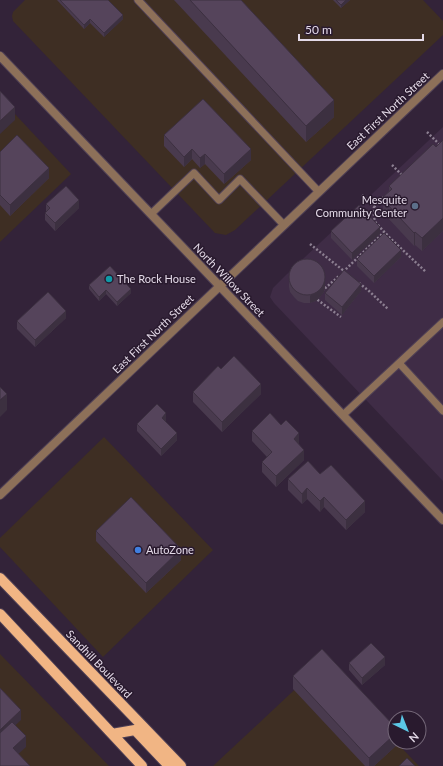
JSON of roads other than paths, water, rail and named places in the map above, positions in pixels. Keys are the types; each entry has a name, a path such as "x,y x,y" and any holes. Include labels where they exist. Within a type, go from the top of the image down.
{"main road":[{"name":"Sandhill Boulevard","path":"0,578 181,766"},
{"path":"0,614 142,766"},
{"path":"112,734 135,730 169,766"}],"street":[{"name":"North Willow Street","path":"0,56 443,520"},
{"name":"East First North Street","path":"0,495 443,74"}],"lane":[{"path":"138,0 318,192"},
{"path":"151,214 194,173 219,200 240,179 284,225"},
{"path":"343,415 443,322"},
{"path":"399,363 443,411"}],"place":[{"name":"Mesquite Community Center","path":"415,206"},
{"name":"The Rock House","path":"109,279"},
{"name":"AutoZone","path":"138,550"}]}
